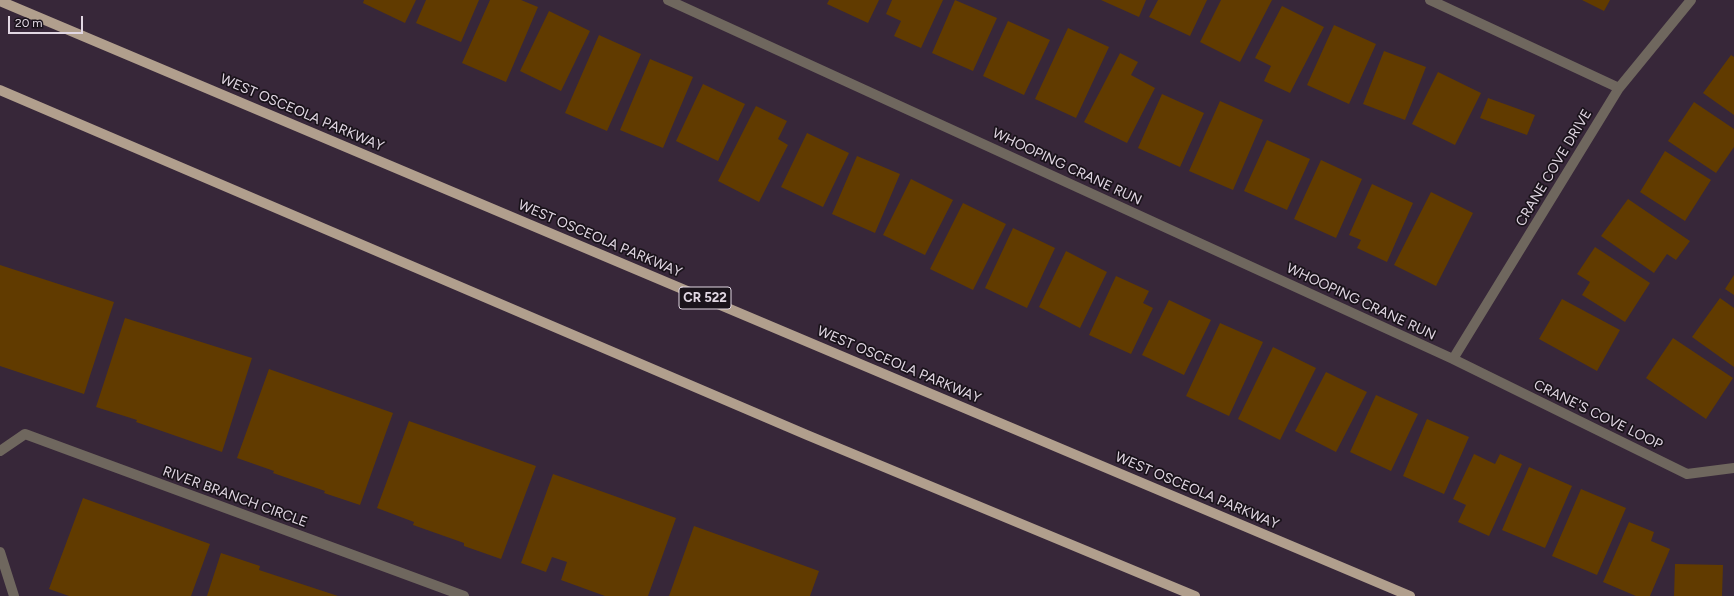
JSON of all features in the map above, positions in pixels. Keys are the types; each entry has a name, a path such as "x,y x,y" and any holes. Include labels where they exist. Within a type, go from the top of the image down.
{"main road":[{"name":"WEST OSCEOLA PARKWAY","path":"0,0 1410,596"},
{"path":"0,90 807,435 1195,596"}],"street":[{"name":"WHOOPING CRANE RUN","path":"668,0 1454,359"},
{"path":"1430,0 1619,88"},
{"name":"CRANE COVE DRIVE","path":"1454,359 1619,88 1691,0"},
{"name":"CRANE'S COVE LOOP","path":"1454,359 1687,474 1734,468"},
{"name":"RIVER BRANCH CIRCLE","path":"0,451 25,434 464,596"},
{"path":"0,552 14,596"}],"building":[{"path":"364,0 416,0 405,23 363,3"},
{"path":"426,0 479,0 461,42 416,23"},
{"path":"490,0 521,0 538,7 506,82 462,63"},
{"path":"829,0 879,0 868,23 827,4"},
{"path":"892,0 943,0 921,48 894,36 901,21 886,14"},
{"path":"955,0 997,18 973,71 932,53"},
{"path":"1101,0 1146,0 1139,17"},
{"path":"1158,0 1207,0 1190,36 1149,17"},
{"path":"1221,0 1272,0 1240,62 1200,42"},
{"path":"1582,0 1610,0 1604,11"},
{"path":"1282,6 1324,27 1290,93 1264,81 1271,66 1255,58"},
{"path":"549,11 590,31 561,91 520,71"},
{"path":"1008,21 1050,40 1024,95 983,76"},
{"path":"1334,25 1376,44 1349,104 1307,85"},
{"path":"1068,28 1109,47 1076,118 1035,99"},
{"path":"599,35 641,54 607,131 565,113"},
{"path":"1384,51 1426,67 1405,120 1363,104"},
{"path":"1120,53 1138,62 1131,75 1155,88 1127,143 1084,122"},
{"path":"1731,55 1734,57 1734,115 1703,93"},
{"path":"650,59 693,77 663,148 620,130"},
{"path":"1438,72 1481,93 1455,145 1412,124"},
{"path":"703,84 745,104 718,161 676,141"},
{"path":"1162,94 1204,113 1180,167 1138,148"},
{"path":"1488,98 1535,115 1527,135 1480,118"},
{"path":"1220,101 1263,120 1233,190 1189,171"},
{"path":"1694,102 1734,129 1734,147 1716,173 1668,141"},
{"path":"756,106 787,121 778,139 788,145 759,202 718,181"},
{"path":"807,133 849,153 823,207 781,187"},
{"path":"1267,140 1310,159 1287,210 1244,191"},
{"path":"1665,151 1711,180 1685,221 1640,192"},
{"path":"857,156 900,174 875,233 832,214"},
{"path":"1321,160 1362,179 1336,238 1294,219"},
{"path":"911,179 953,200 925,255 883,235"},
{"path":"1372,184 1413,203 1387,262 1357,248 1361,240 1349,235"},
{"path":"1431,192 1473,213 1436,286 1394,265"},
{"path":"1628,199 1690,241 1676,260 1667,254 1654,273 1601,236"},
{"path":"963,203 1006,224 973,290 930,269"},
{"path":"1013,228 1055,248 1027,308 985,288"},
{"path":"1595,247 1650,283 1625,322 1582,295 1590,282 1577,274"},
{"path":"1066,251 1107,272 1080,328 1039,307"},
{"path":"0,265 114,302 84,394 0,366"},
{"path":"1734,275 1734,295 1725,289"},
{"path":"1116,276 1149,291 1143,303 1153,308 1131,354 1089,335"},
{"path":"1720,298 1734,308 1734,367 1692,337"},
{"path":"1562,299 1620,330 1597,371 1539,339"},
{"path":"1169,300 1211,320 1184,375 1142,355"},
{"path":"125,318 252,358 222,452 136,422 137,420 96,407"},
{"path":"1220,323 1263,342 1229,416 1186,396"},
{"path":"1673,338 1733,378 1706,419 1646,378"},
{"path":"1273,347 1316,368 1280,440 1238,419"},
{"path":"269,369 393,413 360,505 324,493 325,491 273,473 274,471 237,458"},
{"path":"1326,372 1367,392 1336,452 1295,431"},
{"path":"1376,395 1418,414 1391,471 1350,452"},
{"path":"1427,419 1469,437 1444,494 1403,476"},
{"path":"409,421 536,466 501,559 464,546 464,543 413,525 414,522 377,508"},
{"path":"1474,454 1495,464 1500,454 1522,464 1489,536 1458,522 1466,505 1453,499"},
{"path":"1529,467 1572,486 1545,548 1502,530"},
{"path":"553,474 676,518 648,596 605,596 561,580 567,562 552,557 546,572 521,563"},
{"path":"1581,489 1626,508 1597,575 1552,556"},
{"path":"83,498 210,544 191,596 69,596 49,589"},
{"path":"1629,522 1654,532 1651,541 1670,549 1650,596 1636,596 1603,582"},
{"path":"694,526 819,571 810,596 669,596"},
{"path":"221,553 260,566 259,570 338,596 207,596"},
{"path":"1675,564 1723,565 1722,596 1674,596"}]}
